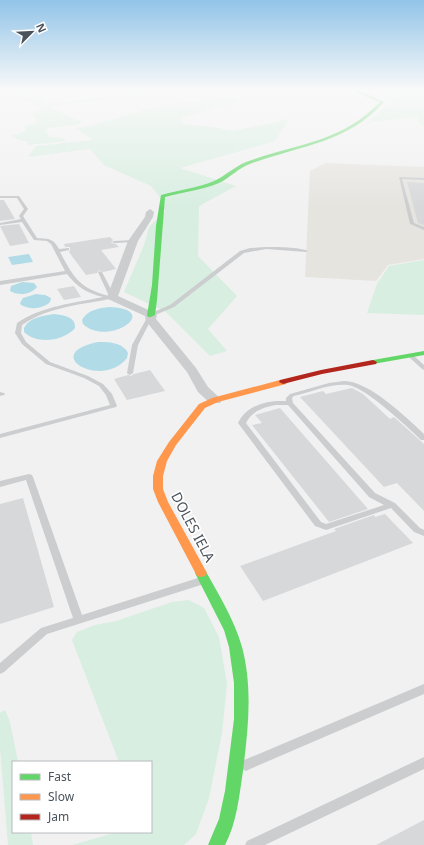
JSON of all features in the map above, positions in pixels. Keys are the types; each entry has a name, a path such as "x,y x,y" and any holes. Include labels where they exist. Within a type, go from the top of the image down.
{"street":[{"path":"215,400 202,389 183,359 150,319 156,275 160,209 164,196 214,183 225,178 236,168 248,163 315,143 348,129"},
{"path":"150,212 149,217 133,241 112,298 151,315"},
{"name":"DOLES IELA","path":"216,845 223,833 236,769 242,689 238,661 230,631 205,580 163,502 158,489 158,476 162,461 172,444 202,406 215,400 299,377 424,354"}],"lane":[{"path":"424,180 400,178 412,224 424,229"},
{"path":"0,197 18,197 26,209 21,216 36,239 48,240 53,243 76,284 89,292 112,298"},
{"path":"0,224 24,220"},
{"path":"114,242 133,241"},
{"path":"130,373 135,345 151,315 172,306 242,252 252,249 265,248 306,250"},
{"path":"57,251 67,249"},
{"path":"0,283 68,272"},
{"path":"100,272 112,298"},
{"path":"0,436 114,406 109,394 101,385 86,377 48,363 24,344 18,333 19,324 27,317 40,312 112,298"},
{"path":"411,356 424,368"},
{"path":"424,438 390,408 356,384 349,383 336,385 292,395 289,398 290,403 372,495 392,505 416,530 424,533"},
{"path":"290,403 283,402 252,409 244,417 242,423 318,524 326,527 392,505"},
{"path":"0,484 30,477 79,620"},
{"path":"0,669 44,631 205,580"},
{"path":"236,769 424,689"},
{"path":"251,845 424,763"}],"shaded area":[{"path":"326,163 424,167 424,259 388,265 376,281 305,277 310,171"}],"green space":[{"path":"25,129 47,129 45,131 50,137 63,138 66,141 28,145 27,141 21,141 10,135 20,134"},
{"path":"77,129 225,129 233,131 240,129 282,129 275,141 180,168 236,186 199,206 198,256 237,296 208,329 227,351 210,356 166,312 124,292 144,245 149,227 165,212 161,199 151,186 104,165 90,149 28,157 36,146 93,140"},
{"path":"424,260 424,315 367,313 377,284 389,266"},
{"path":"189,600 204,608 219,637 227,684 222,733 209,798 196,834 184,845 72,845 114,833 152,833 152,761 119,761 72,640 77,632 95,625 116,621 172,602"},
{"path":"5,710 10,722 18,761 12,761 12,833 31,833 33,845 8,845 0,748 0,713"}],"water":[{"path":"29,254 33,262 12,265 8,257"},
{"path":"22,282 34,283 37,287 31,292 24,294 17,294 10,291 11,286"},
{"path":"36,294 45,295 51,298 50,302 44,306 36,308 28,308 21,305 20,303 23,298"},
{"path":"109,307 125,309 132,314 132,320 117,330 105,332 94,330 83,324 82,320 90,312"},
{"path":"54,314 71,319 75,324 75,328 64,336 50,340 36,339 24,332 24,328 33,319"},
{"path":"98,342 119,345 128,353 127,358 116,367 104,371 91,370 81,366 75,361 74,354 81,347"}],"building":[{"path":"407,182 424,183 424,225 418,223"},
{"path":"0,200 4,200 15,219 0,221"},
{"path":"19,224 29,243 10,246 0,226"},
{"path":"110,237 113,240 111,243 116,244 119,247 101,250 116,269 103,272 99,270 97,273 86,275 69,252 70,247 65,247 64,244"},
{"path":"74,286 81,297 64,300 57,289"},
{"path":"150,370 165,391 127,400 114,379 128,375 131,376"},
{"path":"352,388 363,394 390,419 394,417 424,444 424,511 397,483 384,487 300,397 323,391 326,394"},
{"path":"280,408 368,509 329,522 252,425 262,423 255,415"},
{"path":"23,498 54,607 0,624 0,504"},
{"path":"385,514 413,543 263,601 240,566 336,531 334,529 374,515 375,517"},
{"path":"424,820 424,845 376,845"}],"traffic: fast":[{"path":"151,315 163,196 210,184 220,180 248,163 320,142 348,129"},
{"path":"373,362 424,353"},
{"path":"201,573 230,630 239,665 242,701 240,736 233,791 227,819 216,845"}],"traffic: slow":[{"path":"201,573 163,502 158,489 158,476 162,461 172,444 202,406 215,400 283,382"}],"traffic: jam":[{"path":"283,382 321,372 373,362"}]}
